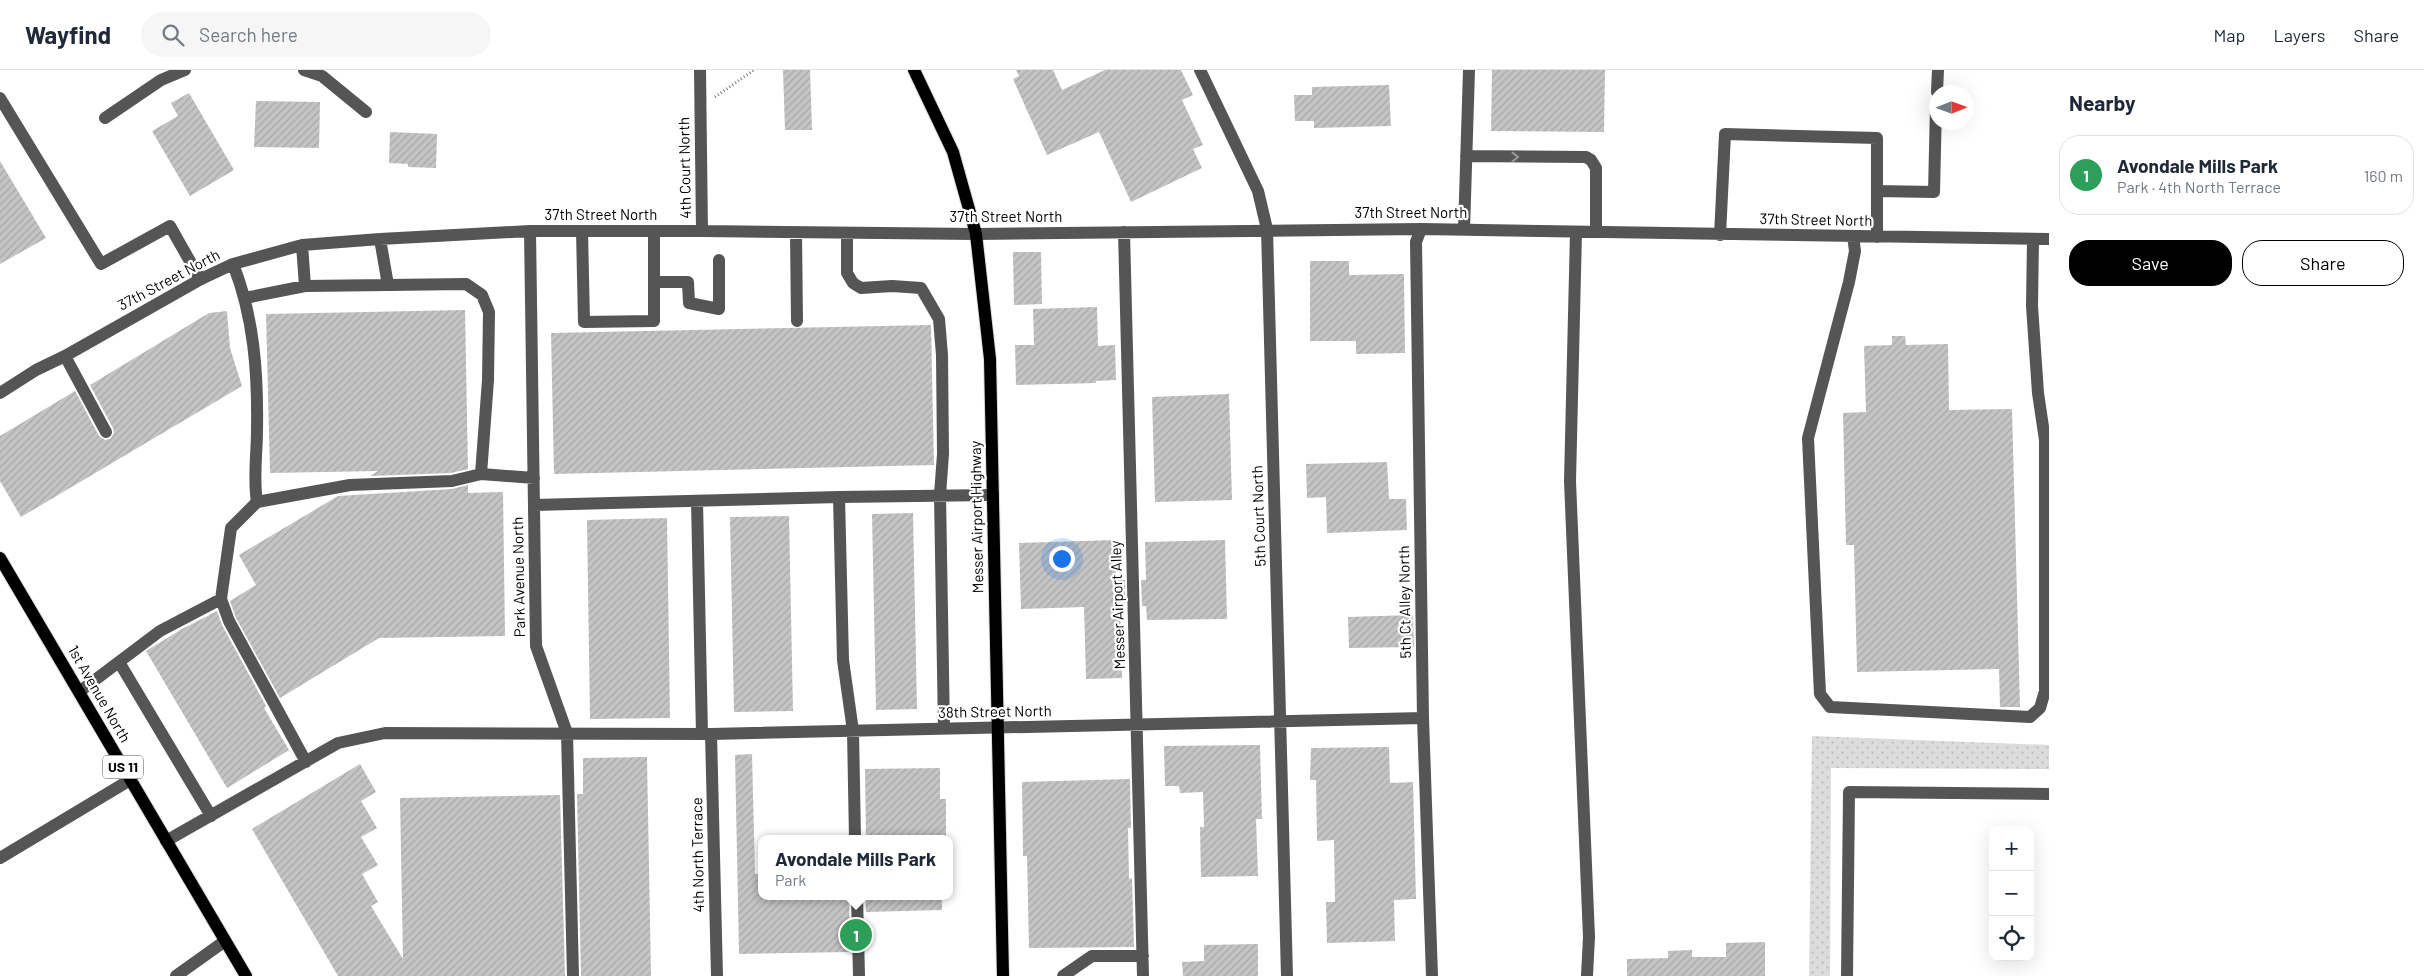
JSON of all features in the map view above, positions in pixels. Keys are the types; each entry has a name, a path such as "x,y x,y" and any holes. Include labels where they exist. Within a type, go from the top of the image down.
{"main road":[{"name":"Messer Airport Highway","path":"914,70 953,152 976,234 990,359 1003,976"},
{"name":"1st Avenue North","path":"0,558 246,976"}],"street":[{"path":"105,118 161,80 185,70"},
{"path":"304,70 322,76 366,112"},
{"name":"4th Court North","path":"700,70 702,231"},
{"name":"5th Court North","path":"1200,70 1258,191 1267,229 1287,976"},
{"path":"1464,230 1469,70"},
{"path":"1937,85 1938,70"},
{"path":"0,98 101,264 170,226 200,279"},
{"path":"1878,190 1934,192 1935,130"},
{"path":"1720,235 1725,134 1877,138 1877,236"},
{"path":"1466,156 1586,157 1592,160 1596,168 1596,232"},
{"name":"37th Street North","path":"0,393 36,370 65,356 200,279 233,264 302,245 380,239 582,231 976,234 1267,229 1421,229 2049,239"},
{"name":"5th Ct Alley North","path":"1421,229 1416,242 1423,718 1432,976"},
{"path":"582,231 584,322 654,321 654,231"},
{"name":"Park Avenue North","path":"530,232 536,646 567,733 573,976"},
{"name":"Messer Airport Alley","path":"1124,232 1143,976"},
{"path":"1576,232 1570,481 1589,938 1587,976"},
{"path":"796,233 797,321"},
{"path":"847,234 847,273 853,283 861,288 921,288 939,319 942,355 943,444 940,495 944,729"},
{"path":"1853,236 1855,251 1849,282 1808,438 1820,694 1830,707 2030,717 2040,708 2045,691 2045,440 2038,393 2032,306 2033,239"},
{"path":"380,239 388,284"},
{"path":"302,245 305,286"},
{"path":"654,282 688,282 689,303 719,308 719,260"},
{"path":"233,264 245,298 251,323 256,379 257,431 255,474 257,502"},
{"path":"245,298 305,286 388,284 466,284 482,295 489,312 489,321 488,380 481,474"},
{"path":"65,356 106,432"},
{"path":"306,762 229,621 221,599 231,528 257,502 350,485 452,481 481,474 534,478"},
{"path":"534,505 993,495"},
{"path":"839,497 843,660 853,731 855,835"},
{"name":"4th North Terrace","path":"697,501 717,976"},
{"path":"79,692 160,631 221,599"},
{"path":"119,662 211,816"},
{"name":"38th Street North","path":"166,841 338,743 385,734 706,734 1423,718"},
{"path":"0,858 130,780"},
{"path":"1846,976 1849,792 2049,794"},
{"path":"857,900 859,976"},
{"path":"176,976 226,942"},
{"path":"1063,976 1092,956 1143,956"}],"path":[{"path":"701,104 719,95 754,70"}],"shaded area":[{"path":"1812,736 2049,745 2049,769 1831,768 1830,976 1809,976"}],"building":[{"path":"783,70 810,70 812,130 785,130"},
{"path":"1016,70 1053,70 1062,90 1105,70 1181,70 1193,95 1182,100 1203,145 1193,149 1202,168 1131,202 1099,132 1047,155 1013,79 1019,76"},
{"path":"1492,70 1605,70 1604,132 1491,131"},
{"path":"1389,85 1391,126 1314,128 1314,121 1295,121 1294,95 1312,95 1312,87"},
{"path":"189,93 234,170 190,196 152,131 178,116 171,103"},
{"path":"256,101 320,102 319,148 254,147"},
{"path":"390,132 437,134 436,168 408,167 408,164 389,163"},
{"path":"0,161 46,238 0,264"},
{"path":"1013,252 1041,252 1042,304 1014,305"},
{"path":"1310,261 1349,261 1349,275 1404,274 1405,353 1356,354 1356,341 1310,341"},
{"path":"1097,307 1098,346 1115,345 1116,380 1096,381 1096,383 1016,385 1015,345 1034,345 1033,309"},
{"path":"465,310 468,469 451,473 370,476 378,471 270,473 266,314"},
{"path":"227,311 230,348 242,386 21,517 0,481 0,436 75,391 99,436 105,440 110,439 114,433 113,428 90,385 209,313"},
{"path":"931,325 934,465 554,474 551,333"},
{"path":"1892,336 1905,336 1906,345 1948,344 1949,410 2012,409 2020,707 2000,707 1999,669 1857,672 1854,545 1846,545 1843,413 1866,412 1864,346 1892,345"},
{"path":"1229,394 1232,500 1155,502 1152,397"},
{"path":"1387,462 1389,499 1406,499 1407,530 1327,533 1326,497 1307,498 1306,464"},
{"path":"468,485 468,493 503,492 505,636 379,638 280,698 236,618 230,601 256,585 239,555 338,496 452,489"},
{"path":"913,513 917,709 876,710 872,514"},
{"path":"789,516 793,711 734,712 730,517"},
{"path":"667,518 670,718 590,719 587,520"},
{"path":"1115,540 1116,580 1125,580 1125,606 1120,606 1122,678 1086,679 1084,607 1021,609 1019,543"},
{"path":"1225,540 1227,619 1147,620 1146,606 1142,606 1141,580 1146,580 1145,542"},
{"path":"217,611 222,625 266,706 264,708 289,750 227,788 146,651"},
{"path":"1413,615 1414,647 1349,648 1348,617"},
{"path":"1260,745 1262,819 1256,819 1258,876 1201,877 1200,827 1204,827 1203,792 1180,793 1179,786 1165,786 1164,746"},
{"path":"1389,747 1390,783 1413,782 1416,899 1394,900 1395,941 1327,943 1326,902 1335,902 1334,840 1317,841 1316,780 1310,780 1311,748"},
{"path":"752,754 755,874 758,874 758,900 849,900 850,952 739,954 735,755"},
{"path":"647,757 651,976 581,976 577,794 583,794 583,758"},
{"path":"360,764 376,792 361,801 377,828 361,837 378,865 362,874 378,902 371,906 403,959 400,798 560,795 565,976 338,976 252,829"},
{"path":"940,768 940,799 946,799 946,835 866,835 865,769"},
{"path":"1130,779 1131,828 1128,828 1129,879 1132,878 1134,947 1029,948 1027,856 1023,856 1022,782"},
{"path":"865,900 942,900 942,910 866,912"},
{"path":"1765,942 1765,976 1627,976 1627,959 1668,958 1668,951 1692,950 1692,957 1726,957 1726,943"},
{"path":"1258,944 1258,976 1183,976 1182,962 1204,961 1204,945"}],"place":[{"name":"Avondale Mills Park","path":"856,935"}]}
